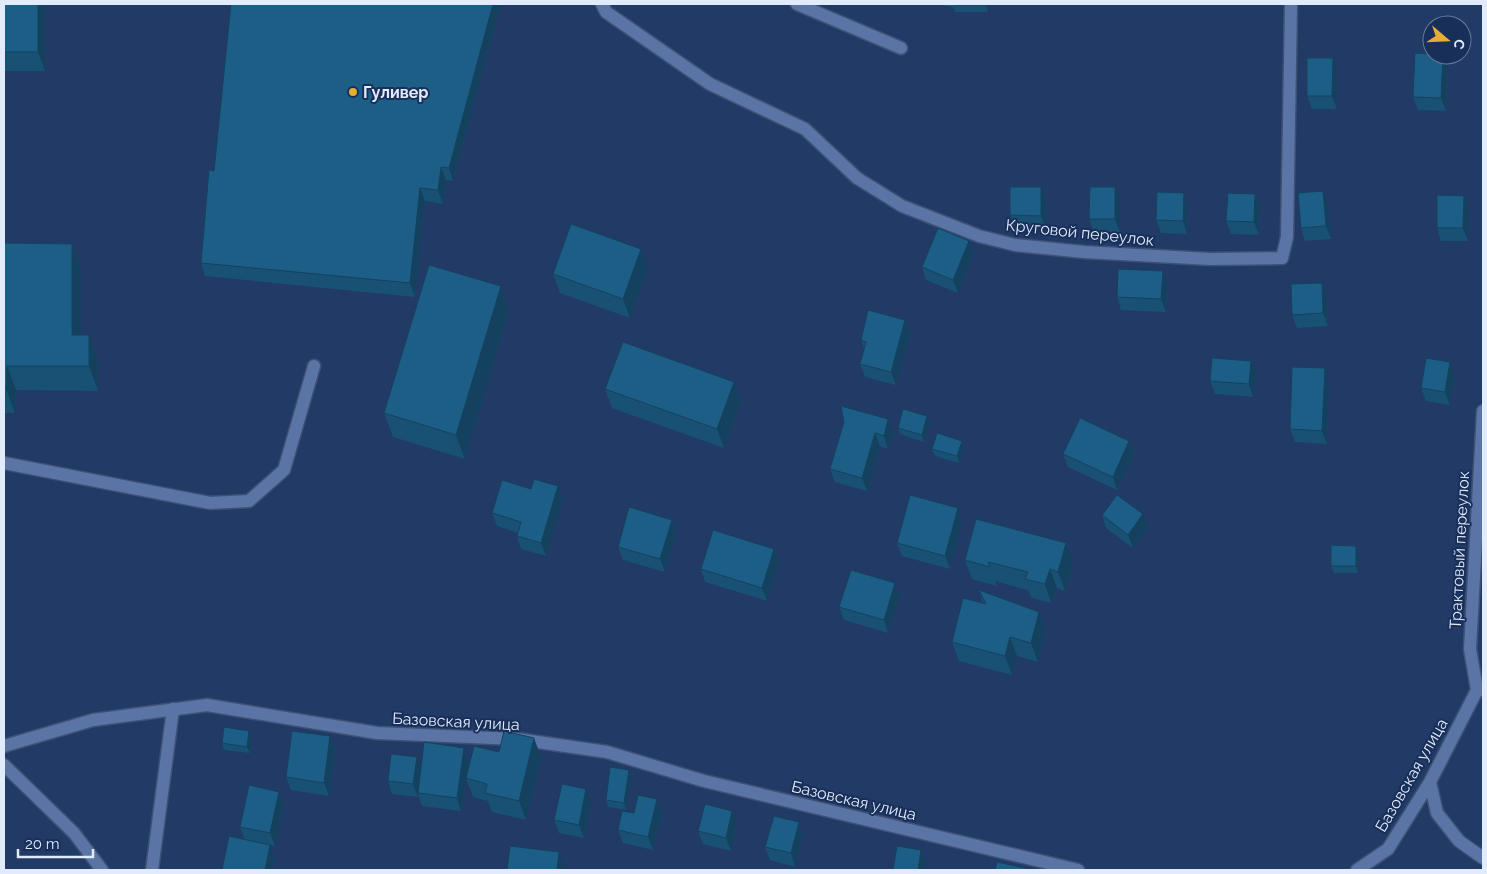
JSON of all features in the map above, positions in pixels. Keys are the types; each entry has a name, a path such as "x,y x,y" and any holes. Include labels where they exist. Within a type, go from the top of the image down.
{"street":[{"name":"Круговой переулок","path":"602,4 606,12 710,84 805,129 857,178 902,206 979,236 1015,245 1084,252 1210,259 1282,258 1287,237 1291,4"},
{"path":"797,4 901,48"},
{"path":"4,463 210,503 249,501 284,470 314,366"},
{"name":"Трактовый переулок","path":"1480,690 1470,650 1483,411"},
{"name":"Базовская улица","path":"1357,870 1388,849 1430,782 1480,690"},
{"name":"Базовская улица","path":"4,746 93,720 207,705 377,733 517,739 607,752 704,781 1078,870"},
{"path":"152,870 173,709"},
{"path":"4,765 74,833 102,870"},
{"path":"1430,782 1437,813 1459,841 1483,858"}],"building":[{"path":"4,4 38,4 38,52 4,52"},
{"name":"Гуливер","path":"231,4 493,4 449,168 441,167 438,190 420,188 410,283 201,263 209,170 214,171"},
{"path":"986,4 986,5 953,5"},
{"path":"1415,53 1422,53 1422,65 1443,65 1441,98 1413,97"},
{"path":"1307,58 1333,58 1332,96 1307,96"},
{"path":"1010,187 1041,187 1041,216 1010,215"},
{"path":"1090,187 1115,187 1115,219 1089,219"},
{"path":"1323,191 1326,226 1301,228 1298,193"},
{"path":"1157,192 1184,193 1183,221 1156,220"},
{"path":"1228,193 1255,194 1254,222 1226,221"},
{"path":"1437,195 1464,196 1463,228 1437,228"},
{"path":"571,224 641,249 623,299 553,274"},
{"path":"938,228 969,241 953,280 922,267"},
{"path":"4,243 72,244 72,335 89,335 89,366 7,366 6,389 4,389"},
{"path":"429,265 501,286 456,435 384,413"},
{"path":"1118,269 1163,271 1161,299 1117,297"},
{"path":"1322,283 1323,313 1292,315 1291,284"},
{"path":"868,310 905,320 891,372 860,364 866,342 861,340"},
{"path":"623,342 734,382 717,429 605,389"},
{"path":"1212,358 1251,361 1249,384 1210,381"},
{"path":"1426,358 1450,362 1445,392 1421,388"},
{"path":"1292,367 1325,368 1322,431 1290,429"},
{"path":"841,406 888,419 884,436 875,433 862,478 830,469 844,422"},
{"path":"903,409 927,416 922,435 898,428"},
{"path":"1080,418 1129,441 1113,477 1063,454"},
{"path":"937,433 962,441 957,456 932,449"},
{"path":"534,479 558,486 541,543 517,536 521,522 492,513 502,480 531,489"},
{"path":"910,495 958,508 945,556 897,543"},
{"path":"1117,495 1143,514 1128,535 1102,515"},
{"path":"629,507 672,520 660,559 618,547"},
{"path":"976,519 1066,543 1058,572 1050,569 1045,584 1025,579 1028,572 988,562 990,567 965,560"},
{"path":"713,530 774,549 762,588 701,569"},
{"path":"1331,545 1356,546 1356,566 1331,566"},
{"path":"851,570 895,583 884,620 839,607"},
{"path":"979,590 1039,612 1031,643 1010,637 1005,656 952,642 963,598 986,604"},
{"path":"224,727 249,731 247,747 222,743"},
{"path":"292,731 330,736 324,783 286,777"},
{"path":"504,731 534,738 519,801 485,793 487,784 466,778 474,746 499,752"},
{"path":"424,742 464,748 457,798 418,793"},
{"path":"391,754 417,757 413,784 388,781"},
{"path":"610,767 629,770 624,803 606,800"},
{"path":"562,784 586,789 579,825 554,820"},
{"path":"249,785 279,792 270,833 240,827"},
{"path":"638,795 657,799 648,837 618,830 622,811 634,813"},
{"path":"705,804 732,811 726,838 698,831"},
{"path":"774,816 799,822 791,853 765,847"},
{"path":"229,836 270,845 265,870 222,870"},
{"path":"510,846 559,852 557,870 507,870"},
{"path":"897,846 921,850 918,870 893,870"},
{"path":"997,862 1029,869 1029,870 995,870"}],"place":[{"name":"Гуливер","path":"353,92"}]}
